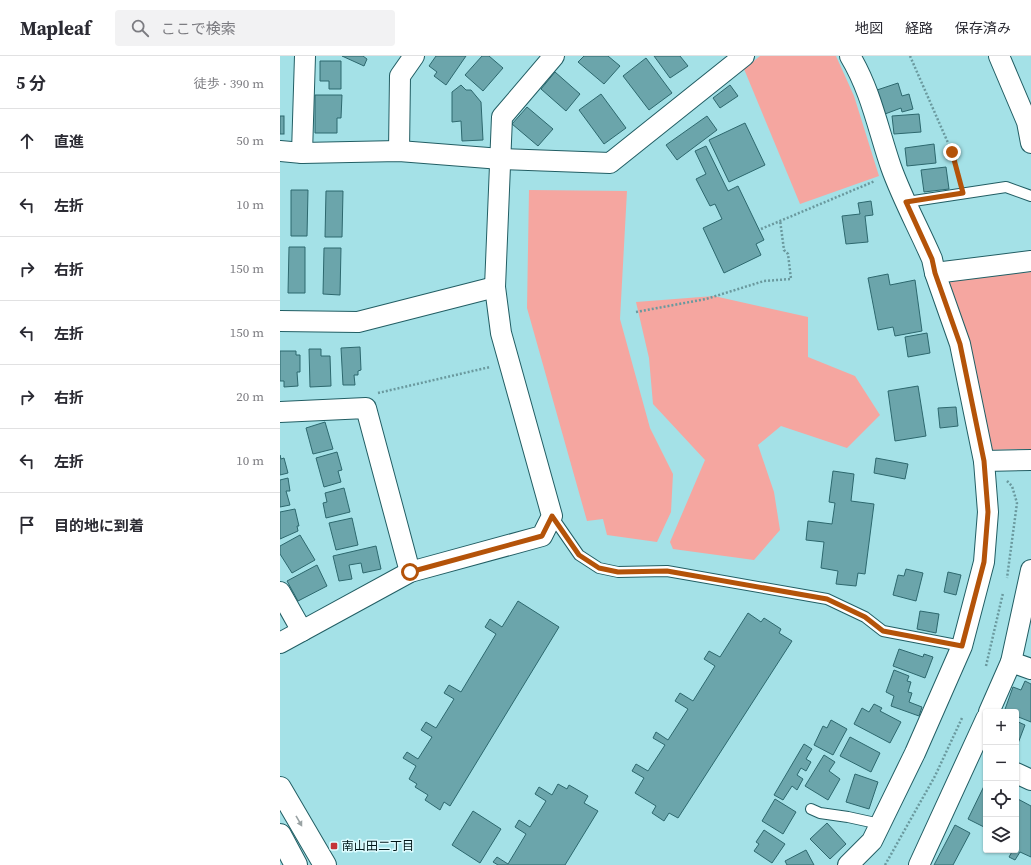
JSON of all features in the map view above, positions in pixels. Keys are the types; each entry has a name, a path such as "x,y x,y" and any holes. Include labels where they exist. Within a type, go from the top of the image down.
{"street":[{"path":"302,153 305,56"},
{"path":"399,151 400,76 414,56"},
{"path":"280,643 410,572 542,536 552,516 501,333 495,287 502,117 554,56"},
{"path":"280,151 302,153 399,151 501,159 610,163 744,56"},
{"path":"848,865 872,841 915,753 962,646 984,562 988,512 984,461 960,344 935,273 932,259 894,173 877,117 857,68 850,56"},
{"path":"999,56 1027,122 1031,143"},
{"path":"935,273 1031,261"},
{"path":"280,321 358,322 495,287"},
{"path":"280,412 366,408 410,572"},
{"path":"984,461 1031,460"},
{"path":"990,709 1011,662 1031,570"},
{"path":"280,592 302,632"},
{"path":"1011,662 1031,669"},
{"path":"919,865 979,754 983,734"},
{"path":"1019,774 1031,780"},
{"path":"280,788 324,865"},
{"path":"280,835 296,865"}],"lane":[{"path":"906,202 1006,187 1031,196"},
{"path":"552,516 579,555 599,568 618,572 667,571 827,599 865,617 883,631 962,646"},
{"path":"812,809 820,813 848,816 880,824"}],"path":[{"path":"910,56 952,152 963,193"},
{"path":"761,229 894,173"},
{"path":"636,312 706,300 764,281 791,279 788,254 784,250 780,220"},
{"path":"376,394 509,362"}],"shaded area":[{"path":"760,56 836,56 854,96 879,176 800,204 744,69"},
{"path":"529,190 627,191 620,319 650,428 673,474 671,512 657,542 607,535 603,519 587,521 527,308"},
{"path":"1031,272 1031,449 988,450 947,280"},
{"path":"714,296 808,317 808,357 855,376 880,415 847,448 781,426 758,445 774,492 780,530 754,560 673,549 670,542 705,460 653,404 649,358 636,302"}],"building":[{"path":"342,56 363,56 367,59 364,66"},
{"path":"436,56 466,56 446,85 434,76 437,72 429,66"},
{"path":"482,56 489,56 503,68 483,91 465,75"},
{"path":"584,56 608,56 620,66 604,84 578,62"},
{"path":"654,56 680,56 688,66 670,78"},
{"path":"646,58 672,93 649,110 623,76"},
{"path":"320,61 341,61 341,89 329,89 329,81 320,81"},
{"path":"555,72 580,94 566,111 541,89"},
{"path":"898,83 902,96 909,94 913,109 902,112 901,108 885,114 877,90"},
{"path":"461,85 466,90 471,90 481,102 483,140 462,141 461,121 452,122 452,92"},
{"path":"730,85 738,96 720,108 713,98"},
{"path":"601,94 626,128 604,144 579,110"},
{"path":"315,95 342,95 341,118 337,118 337,133 315,133"},
{"path":"527,107 553,129 538,146 512,124"},
{"path":"919,114 921,132 894,134 892,116"},
{"path":"280,116 284,116 284,134 280,134"},
{"path":"707,116 717,130 677,160 666,145"},
{"path":"745,123 765,165 729,182 709,140"},
{"path":"934,144 936,163 907,166 905,148"},
{"path":"706,146 728,191 738,186 764,240 756,244 761,255 724,273 703,228 722,219 715,204 710,206 696,179 706,174 695,151"},
{"path":"946,167 949,189 924,192 921,170"},
{"path":"291,190 308,190 307,236 291,236"},
{"path":"326,191 343,191 342,237 325,237"},
{"path":"871,201 873,215 865,216 868,242 846,244 842,216 860,214 858,203"},
{"path":"289,247 305,247 305,293 288,293"},
{"path":"324,248 341,248 340,295 323,294"},
{"path":"888,274 890,285 915,280 922,331 895,336 893,327 878,330 868,278"},
{"path":"927,333 930,353 908,357 905,337"},
{"path":"360,347 361,370 358,371 358,375 354,375 355,385 343,385 341,348"},
{"path":"309,349 321,349 321,356 330,356 331,386 310,387"},
{"path":"280,351 296,351 296,355 300,355 300,372 297,372 298,386 284,387 284,381 280,381"},
{"path":"918,386 926,436 895,441 888,391"},
{"path":"956,407 958,426 940,428 938,408"},
{"path":"325,422 333,449 313,454 306,428"},
{"path":"337,452 342,470 338,471 341,482 324,487 316,458"},
{"path":"280,455 281,459 284,458 288,473 280,475"},
{"path":"876,458 908,464 905,479 874,473"},
{"path":"833,471 854,474 851,501 874,504 865,574 858,573 856,586 836,584 838,571 821,568 824,542 806,540 808,521 832,524 835,503 829,502"},
{"path":"288,478 290,491 286,491 290,505 280,507 280,480"},
{"path":"344,488 350,512 326,518 323,503 327,502 325,493"},
{"path":"295,509 299,526 297,526 298,531 280,539 280,512"},
{"path":"352,518 358,545 336,550 329,523"},
{"path":"300,535 315,560 292,573 280,554 280,546"},
{"path":"376,546 381,569 363,573 361,563 349,565 352,579 339,581 333,556"},
{"path":"317,565 327,586 298,601 287,581"},
{"path":"906,569 923,573 916,601 893,595 898,575 904,576"},
{"path":"948,572 961,575 956,595 944,592"},
{"path":"518,601 559,627 450,806 444,802 440,810 425,800 428,795 415,787 417,784 409,779 416,766 403,758 407,752 418,759 432,737 421,730 426,722 436,728 454,699 444,693 449,685 461,692 496,634 485,627 490,619 502,627"},
{"path":"920,611 939,614 936,633 917,629"},
{"path":"748,613 761,622 764,618 781,629 779,633 792,641 678,818 669,813 664,821 652,813 656,806 635,793 644,778 632,771 636,764 648,771 665,745 653,738 656,732 668,740 688,709 675,701 680,693 693,701 715,666 704,659 709,651 720,657"},
{"path":"899,649 923,657 924,654 933,657 925,678 893,666"},
{"path":"894,670 909,676 907,681 911,682 908,692 912,693 909,702 922,707 919,716 891,706 894,696 886,692"},
{"path":"1025,681 1031,684 1031,722 1019,717 1019,709 1005,709 1013,687 1021,690"},
{"path":"874,704 882,708 880,711 901,722 890,743 854,724 862,708 869,712"},
{"path":"831,720 847,729 833,755 814,745 823,726 827,728"},
{"path":"1019,722 1025,725 1019,741"},
{"path":"850,737 880,753 871,772 840,756"},
{"path":"804,744 812,749 806,759 811,762 806,771 801,768 797,775 803,779 797,790 792,786 783,800 774,795"},
{"path":"824,755 835,762 829,771 840,779 828,800 805,786"},
{"path":"855,774 878,782 869,809 846,802"},
{"path":"558,784 567,789 569,785 588,796 584,803 598,811 565,865 498,865 493,862 497,857 508,864 526,834 515,827 519,820 530,827 546,801 535,794 539,787 552,795"},
{"path":"983,788 983,826 968,819"},
{"path":"775,799 796,812 783,834 762,821"},
{"path":"1019,800 1031,806 1031,857 1020,852 1015,860 1009,857 1011,853 1019,853"},
{"path":"473,811 501,829 480,863 452,845"},
{"path":"827,823 846,844 830,859 810,839"},
{"path":"955,825 970,833 953,865 934,865"},
{"path":"764,830 785,844 772,863 754,851 759,844 756,842"},
{"path":"806,850 814,865 787,865 785,861"}],"place":[{"name":"南山田二丁目","path":"334,846"}],"route":[{"path":"410,572 542,536 552,516 579,555 599,568 618,572 667,571 827,599 865,617 883,631 962,646 984,562 988,512 984,461 960,344 935,273 932,259 906,202 963,193 952,152"}]}
